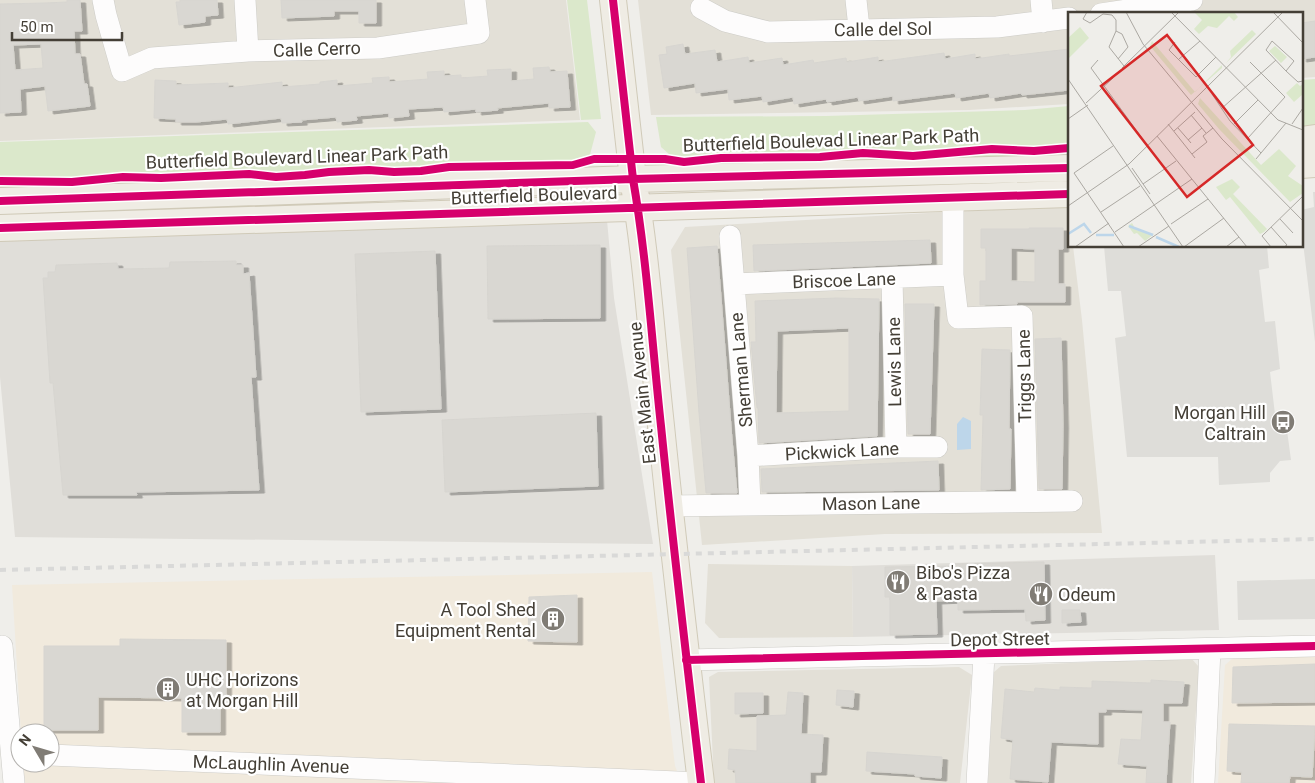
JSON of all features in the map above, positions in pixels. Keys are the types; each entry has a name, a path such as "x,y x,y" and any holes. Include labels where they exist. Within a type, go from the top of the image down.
{"main road":[{"name":"East Main Avenue","path":"613,0 633,179 638,208 669,506 701,783"},
{"path":"1302,140 1315,138"},
{"path":"1302,165 1315,164"},
{"name":"Butterfield Boulevard","path":"0,201 633,179 1068,168"},
{"name":"Butterfield Boulevard","path":"0,228 1068,194"}],"street":[{"name":"Calle Cerro","path":"103,0 122,71 152,58 248,51 378,48 479,34 475,0"},
{"path":"245,0 248,51"},
{"path":"856,0 859,28"},
{"path":"1041,0 1043,22"},
{"path":"1114,12 1192,0"},
{"name":"Calle del Sol","path":"701,8 725,21 768,32 859,28 997,26 1068,18"},
{"path":"953,276 954,198"},
{"name":"Sherman Lane","path":"730,236 748,456 750,504"},
{"name":"Briscoe Lane","path":"734,284 953,276"},
{"name":"Triggs Lane","path":"953,276 958,318 1022,316 1027,501"},
{"name":"Lewis Lane","path":"892,278 896,447"},
{"name":"Pickwick Lane","path":"748,456 896,447 937,447"},
{"name":"Mason Lane","path":"669,506 1072,501"},
{"path":"2,646 10,759"},
{"name":"Depot Street","path":"686,660 1315,646"},
{"path":"1204,783 1210,649"},
{"path":"977,783 984,654"},
{"name":"McLaughlin Avenue","path":"60,755 701,783"}],"shaded area":[{"path":"0,0 566,0 580,120 0,141"},
{"path":"638,0 1315,0 1315,77 1302,78 1302,12 1068,12 1068,104 969,110 651,115"},
{"path":"1313,192 1315,192 1315,342 1302,234 1302,210 1314,207"},
{"path":"1068,207 1068,248 1073,248 1082,320 1102,533 885,534 702,545 671,250 685,227"},
{"path":"607,220 614,298 653,544 15,537 0,377 0,234"},
{"path":"1104,248 1267,248 1269,268 1259,270 1265,322 1275,321 1280,369 1270,372 1276,423 1286,423 1291,460 1280,461 1270,473 1270,482 1219,485 1218,457 1127,457 1115,338 1126,336 1121,291 1108,291"},
{"path":"1215,555 1219,630 853,637 852,566"},
{"path":"708,564 852,566 853,637 719,638 705,623"},
{"path":"652,572 675,766 682,783 25,783 24,773 60,773 60,723 20,723 12,585"},
{"path":"1315,579 1315,619 1238,620 1237,581"},
{"path":"1315,656 1315,783 1218,783 1225,665 1233,658"},
{"path":"1191,658 1199,667 1191,783 988,783 994,672 1001,666"},
{"path":"959,667 972,675 960,783 714,783 709,677 718,672"}],"green space":[{"path":"567,0 587,0 601,119 581,120"},
{"path":"1315,79 1315,127 1302,128 1302,80"},
{"path":"1068,106 1068,153 993,159 685,168 661,147 656,117 826,116 1025,110"},
{"path":"588,122 596,132 587,166 567,171 0,188 0,142"}],"water":[{"path":"963,417 971,421 971,449 957,450 957,424"}],"building":[{"path":"67,0 80,0 82,31 74,31 75,54 80,54 84,84 87,84 90,106 48,111 45,86 20,89 21,112 0,113 0,4 67,2","holes":["41,44 43,68 15,70 13,45"]},
{"path":"180,0 217,0 218,15 205,16 205,22 179,25 176,2 180,2"},
{"path":"281,0 376,0 376,23 359,23 359,11 334,11 334,16 282,18"},
{"path":"1315,21 1315,57 1302,59 1302,23"},
{"path":"683,44 685,54 715,50 717,62 748,57 749,63 782,58 783,65 813,60 814,63 846,58 847,62 878,57 878,62 944,53 945,59 975,54 975,59 1068,49 1068,90 1022,95 1021,93 990,98 989,93 956,98 955,93 893,101 893,96 859,101 858,97 827,102 826,99 794,104 793,97 763,102 762,96 729,100 728,89 696,93 695,83 664,88 659,55 667,54 666,47"},
{"path":"549,67 550,72 567,71 570,107 549,108 549,103 476,112 476,109 444,112 443,107 408,109 409,116 389,118 389,113 356,116 357,120 337,122 336,117 301,120 302,122 282,123 281,118 228,124 227,119 176,122 176,119 154,118 155,80 176,81 176,85 228,83 228,88 282,82 282,87 320,84 320,82 337,80 337,86 373,83 372,78 389,77 389,82 428,79 427,72 444,71 444,76 461,75 461,78 488,76 487,70 511,69 511,81 534,79 533,68"},
{"path":"1063,228 1063,249 1058,249 1058,284 1065,284 1065,302 1017,302 1017,304 980,305 980,281 986,281 986,248 981,248 981,229","holes":["1011,248 1035,249 1035,282 1011,281"]},
{"path":"930,240 931,263 754,271 753,245"},
{"path":"600,245 600,318 488,319 487,246"},
{"path":"717,246 737,493 706,493 699,413 687,248"},
{"path":"435,251 441,409 361,412 355,254"},
{"path":"236,261 236,265 243,265 243,274 249,273 256,377 251,377 259,490 136,492 137,495 63,495 53,383 50,383 43,278 48,278 48,272 55,272 56,265 117,263 118,269 169,268 170,262"},
{"path":"837,298 879,299 877,436 759,443 758,408 751,342 756,342 755,301","holes":["849,328 849,411 776,413 777,331"]},
{"path":"905,304 934,304 930,434 908,434"},
{"path":"1061,338 1062,489 1039,489 1035,339"},
{"path":"982,349 1010,350 1010,489 981,490 983,415 980,415"},
{"path":"596,413 598,486 445,492 442,420"},
{"path":"938,461 939,490 762,492 761,469"},
{"path":"1044,562 1045,620 1026,621 1025,609 958,610 958,600 936,601 937,634 890,635 890,597 885,597 885,567"},
{"name":"A Tool Shed Equipment Rental","path":"577,595 577,642 528,641 529,597"},
{"path":"1062,610 1080,610 1081,622 1062,623"},
{"name":"UHC Horizons at Morgan Hill","path":"120,639 226,640 226,704 220,704 220,732 182,732 182,698 98,697 98,730 60,730 60,723 44,723 44,646 120,646"},
{"path":"1315,664 1315,702 1232,703 1233,667"},
{"path":"1151,680 1184,682 1182,703 1163,703 1163,722 1170,722 1166,783 1146,783 1147,766 1118,764 1121,739 1141,740 1143,710 1106,709 1106,712 1098,712 1098,744 1051,742 1048,782 1010,779 1013,740 1001,738 1005,689 1034,692 1035,688 1060,690 1060,687 1092,688 1092,681 1151,683"},
{"path":"837,690 854,691 853,707 836,705"},
{"path":"788,692 803,693 801,734 823,735 821,772 810,772 810,783 736,783 735,770 728,769 729,749 757,751 757,716 786,715"},
{"path":"735,693 763,693 763,713 735,714"},
{"path":"1229,724 1315,726 1312,777 1290,776 1289,783 1241,783 1242,772 1227,771"},
{"path":"867,752 942,757 941,778 915,776 915,774 866,771"}],"railway":[{"path":"0,570 1315,539"}],"cycle path":[{"path":"613,0 633,179 646,271 670,515 701,783"},
{"name":"Butterfield Boulevad Linear Park Path","path":"0,181 72,182 123,177 161,178 249,174 276,177 369,170 394,172 449,167 573,165 594,159 665,159 684,162 721,158 820,157 863,153 913,156 992,149 1034,151 1068,148"},
{"path":"0,201 633,179 1068,168"},
{"path":"0,228 1068,194"},
{"path":"686,660 1315,646"}],"place":[{"name":"Morgan Hill Caltrain","path":"1283,422"},
{"name":"Bibo's Pizza & Pasta","path":"898,582"},
{"name":"Odeum","path":"1041,594"},
{"name":"A Tool Shed Equipment Rental","path":"553,619"},
{"name":"UHC Horizons at Morgan Hill","path":"168,689"}]}
